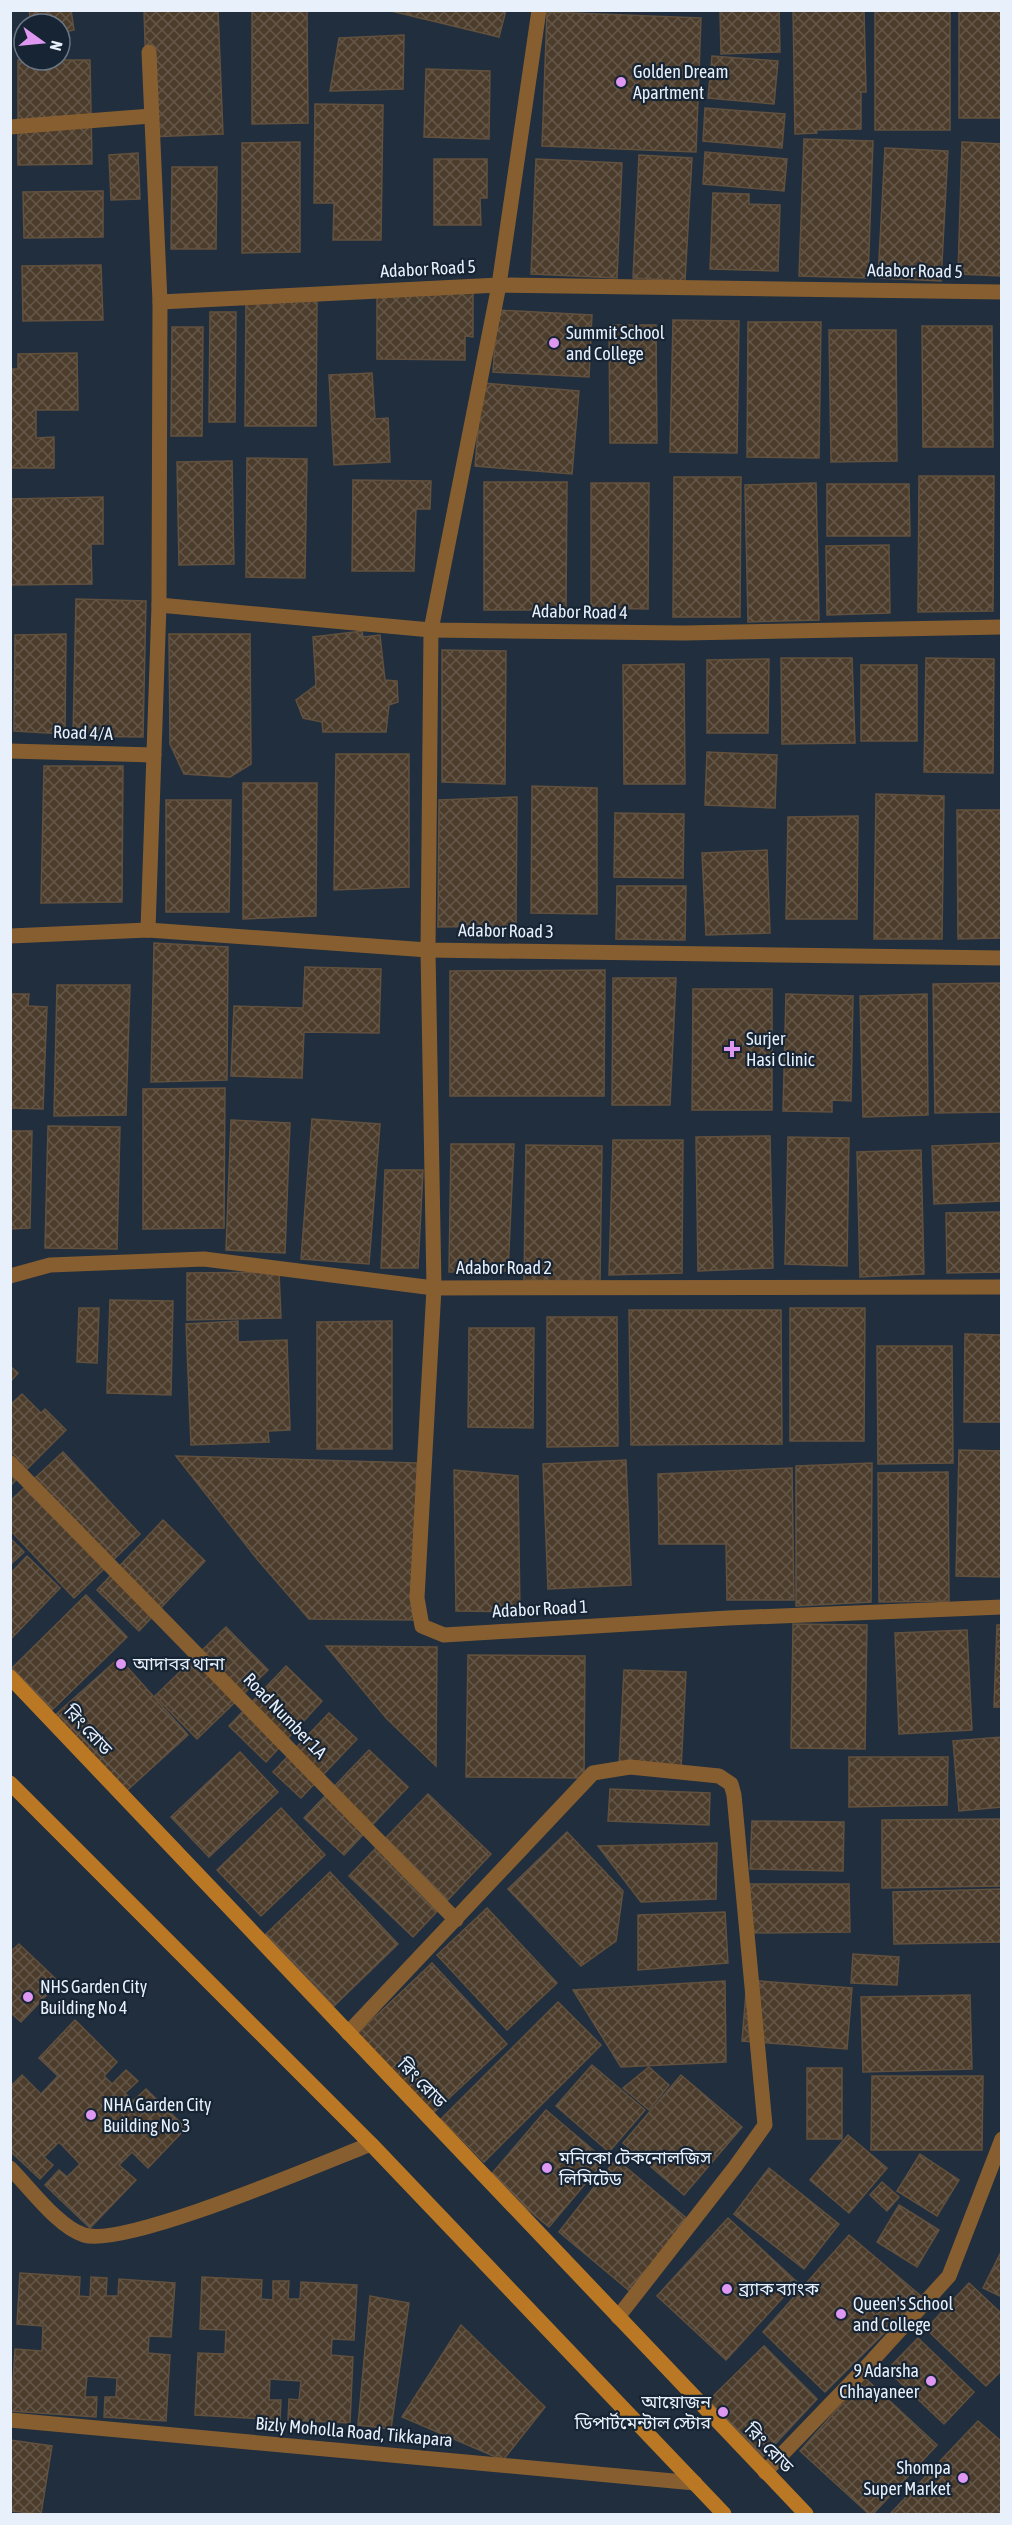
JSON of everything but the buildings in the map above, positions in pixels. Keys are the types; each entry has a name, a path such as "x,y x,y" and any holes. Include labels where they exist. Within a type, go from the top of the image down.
{"main road":[{"name":"রিং রোড","path":"10,1677 806,2514"},
{"path":"10,1782 371,2144 724,2514"}],"street":[{"path":"434,1288 428,950 431,630 499,285 538,10"},
{"path":"148,930 159,605 160,302 149,52"},
{"path":"10,127 151,116"},
{"name":"Adabor Road 5","path":"160,302 499,285 1002,292"},
{"name":"Adabor Road 4","path":"159,605 431,630 684,633 1002,627"},
{"name":"Road 4/A","path":"10,751 154,755"},
{"name":"Adabor Road 3","path":"10,936 148,930 428,950 1002,958"},
{"name":"Adabor Road 2","path":"10,1276 50,1265 204,1259 434,1288 1002,1287"},
{"name":"Adabor Road 1","path":"434,1288 417,1598 422,1626 444,1635 728,1618 1002,1607"},
{"name":"Road Number 1A","path":"10,1463 456,1920"},
{"path":"348,2033 593,1773 630,1767 719,1776 731,1784 735,1796 765,2125 618,2317"},
{"path":"765,2472 869,2364 949,2276 1002,2139"},
{"path":"10,2168 61,2221 85,2236 119,2235 214,2205 371,2144"},
{"name":"Bizly Moholla Road, Tikkapara","path":"10,2420 694,2483"}],"place":[{"name":"Golden Dream Apartment","path":"621,82"},
{"name":"Summit School and College","path":"554,343"},
{"name":"Surjer Hasi Clinic","path":"732,1049"},
{"name":"আদাবর থানা","path":"121,1664"},
{"name":"NHS Garden City Building No 4","path":"28,1997"},
{"name":"NHA Garden City Building No 3","path":"91,2115"},
{"name":"মনিকো টেকনোলজিস লিমিটেড","path":"547,2168"},
{"name":"ব্র্যাক ব্যাংক","path":"727,2289"},
{"name":"Queen's School and College","path":"841,2314"},
{"name":"9 Adarsha Chhayaneer","path":"931,2381"},
{"name":"আয়োজন ডিপার্টমেন্টাল স্টোর","path":"723,2412"},
{"name":"Shompa Super Market","path":"963,2478"}]}
